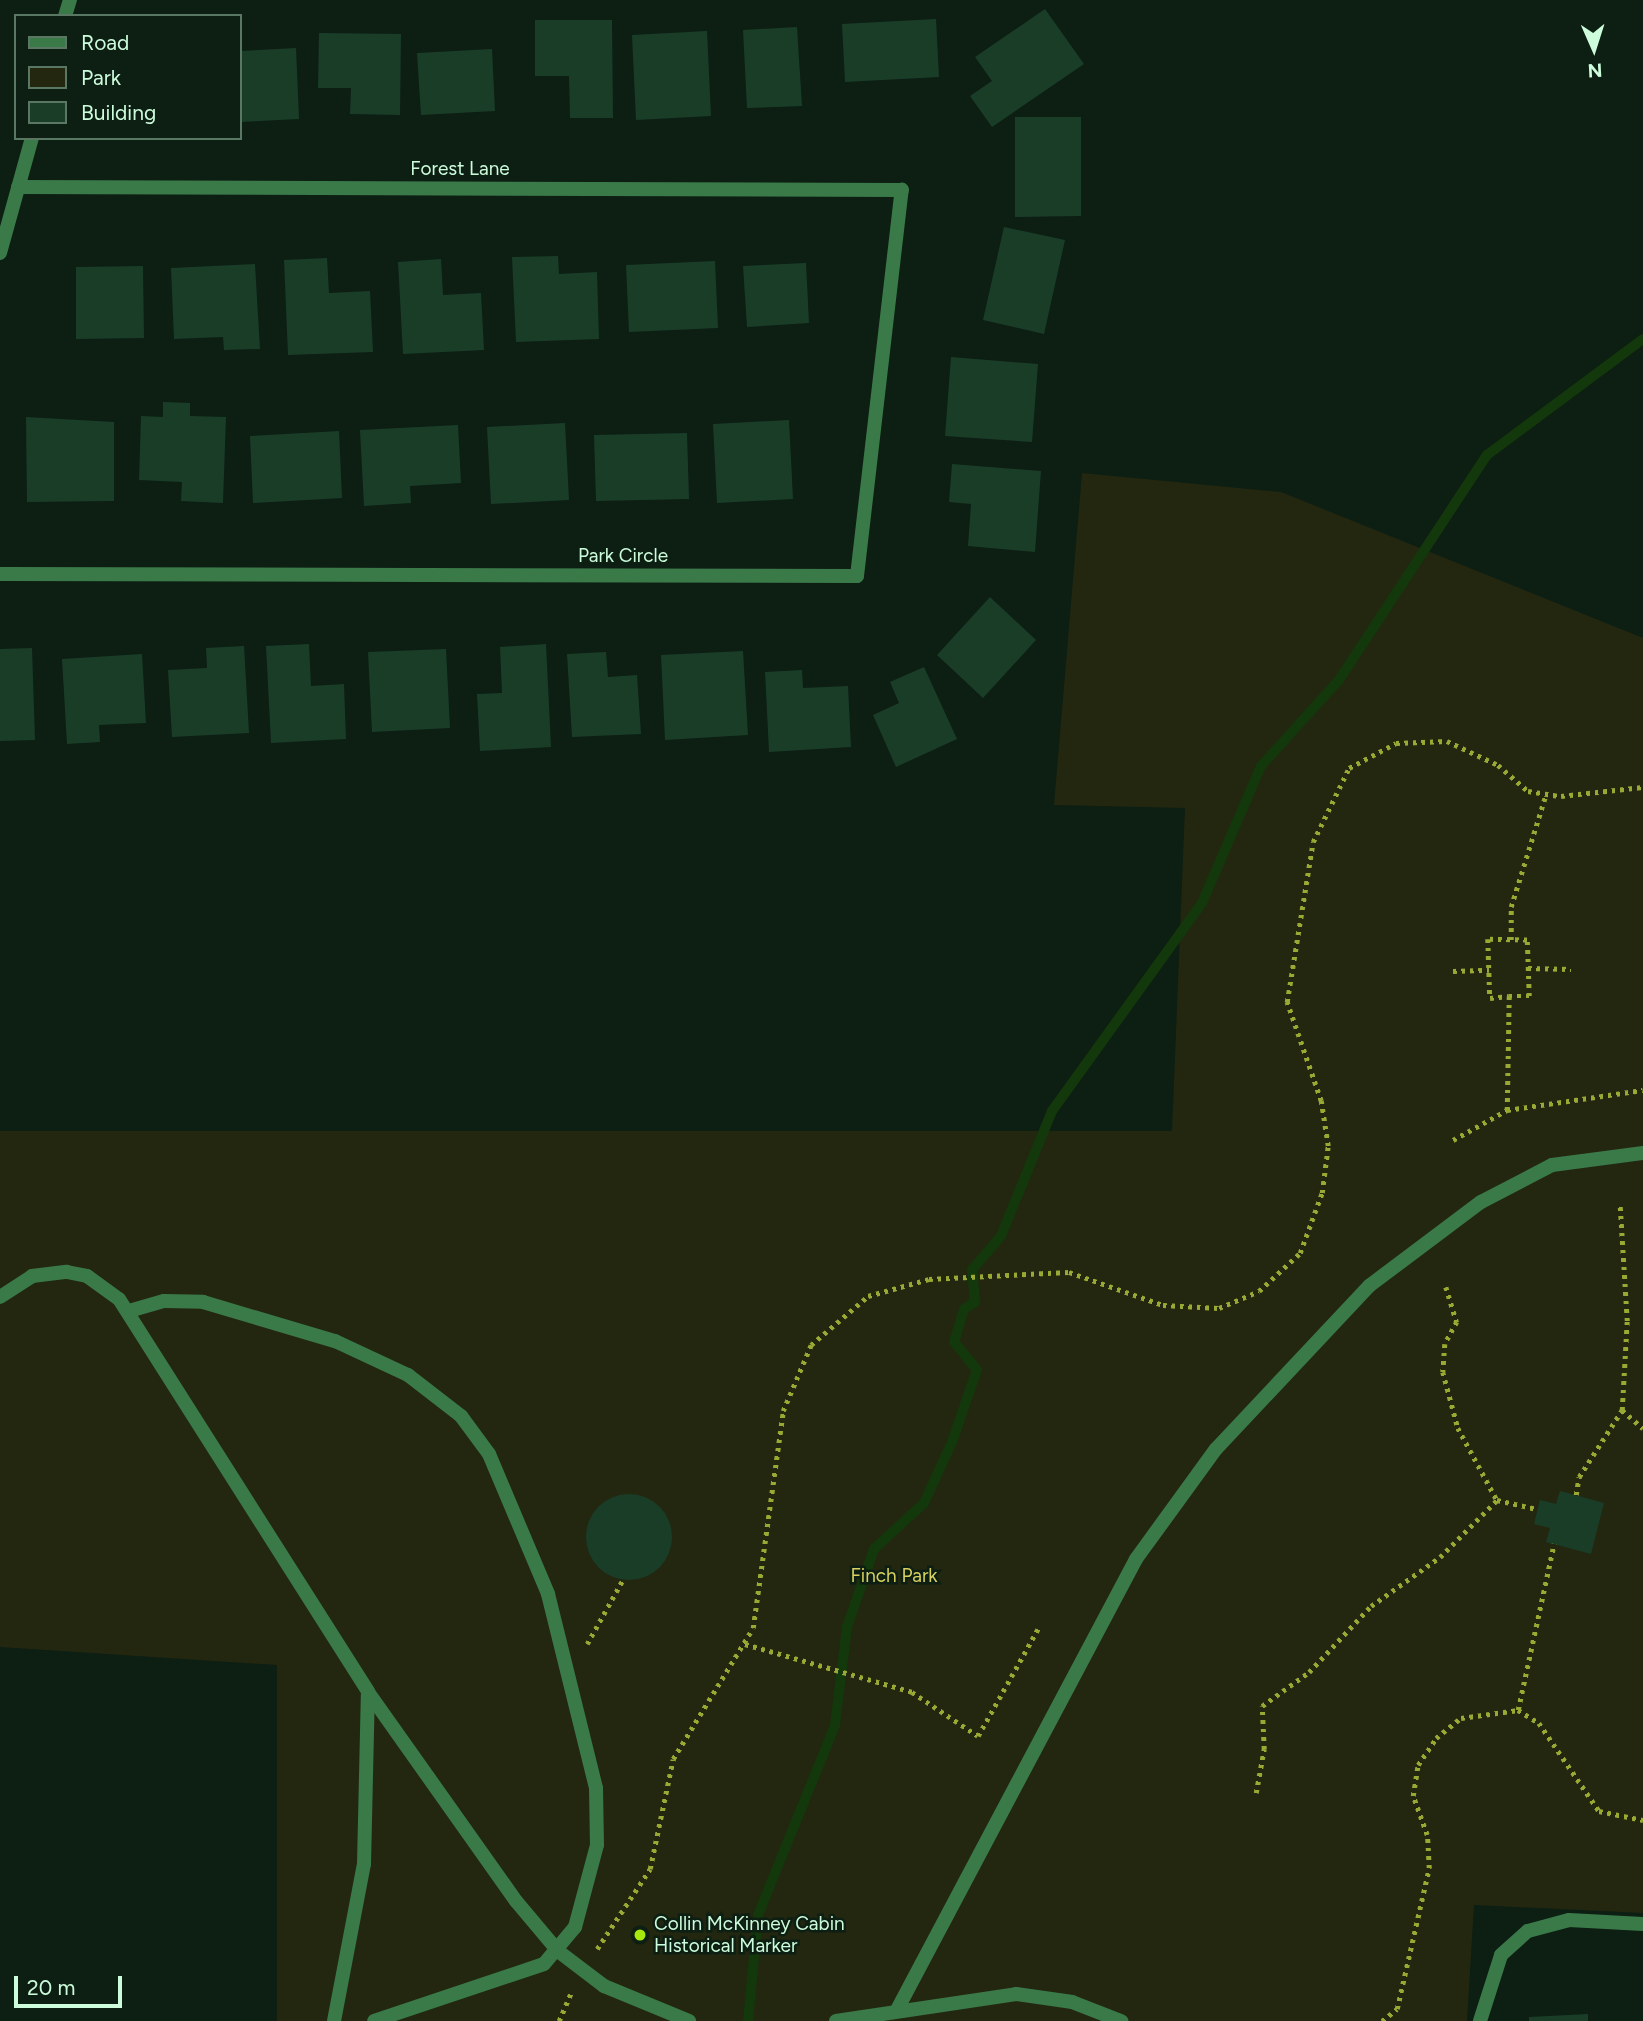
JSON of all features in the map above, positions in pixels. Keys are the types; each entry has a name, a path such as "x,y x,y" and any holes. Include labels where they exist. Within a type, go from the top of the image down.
{"street":[{"path":"0,253 31,140"},
{"name":"Forest Lane","path":"18,187 902,190"},
{"name":"Park Circle","path":"0,574 858,576 902,190"},
{"path":"898,2008 1136,1559 1224,1440 1369,1286 1481,1202 1552,1165 1643,1153"},
{"path":"0,1297 32,1276 67,1272 103,1285 129,1311 368,1692 482,1857 558,1951 631,2001 689,2021"},
{"path":"129,1311 185,1300 232,1309 363,1352 444,1402 476,1434 502,1480 569,1664 592,1764 597,1845 586,1899 558,1951 521,1972 374,2021"},
{"path":"334,2021 364,1864 368,1692"},
{"path":"1480,2021 1501,1955 1528,1931 1569,1920 1643,1924"},
{"path":"836,2021 898,2008 1016,1994 1072,2002 1121,2021"}],"path":[{"path":"594,1952 650,1869 673,1759 753,1628 783,1411 811,1345 868,1296 929,1279 1069,1272 1163,1305 1219,1308 1259,1291 1300,1252 1322,1193 1328,1146 1321,1101 1287,1002 1313,842 1349,768 1396,743 1447,741 1498,765 1528,791 1546,794 1643,787"},
{"path":"1511,940 1511,907 1546,794"},
{"path":"1488,939 1527,940 1528,968 1529,996 1490,998 1488,939"},
{"path":"1528,968 1570,969"},
{"path":"1453,971 1489,970"},
{"path":"1507,1110 1510,996"},
{"path":"1454,1140 1507,1110 1643,1090"},
{"path":"1576,1495 1578,1477 1622,1410 1627,1321 1620,1205"},
{"path":"1446,1287 1457,1322 1445,1345 1448,1398 1472,1462 1497,1500 1537,1509"},
{"path":"1622,1410 1643,1428"},
{"path":"1256,1793 1264,1749 1262,1706 1309,1672 1371,1606 1440,1558 1497,1500"},
{"path":"1518,1710 1554,1544"},
{"path":"569,1664 622,1581"},
{"path":"745,1644 807,1663 867,1676 912,1692 978,1736 1040,1625"},
{"path":"1382,2021 1397,2009 1429,1868 1427,1835 1413,1796 1418,1765 1436,1738 1461,1718 1518,1710 1539,1723 1599,1811 1643,1820"},
{"path":"559,2021 575,1985"}],"green space":[{"name":"Finch Park","path":"1082,473 1281,492 1643,638 1643,1913 1474,1905 1467,2021 277,2021 277,1665 0,1647 0,1131 1172,1131 1185,808 1054,805"}],"building":[{"path":"1045,9 1084,64 992,127 970,96 992,81 975,57"},
{"path":"936,19 939,77 845,82 842,24"},
{"path":"535,20 612,20 613,118 570,118 569,76 535,76"},
{"path":"797,27 802,106 747,108 743,30"},
{"path":"707,31 711,116 636,120 632,35"},
{"path":"319,33 401,34 400,115 350,114 351,88 318,88"},
{"path":"296,48 299,119 242,122 242,51"},
{"path":"492,49 495,111 421,115 417,53"},
{"path":"1015,117 1081,117 1081,216 1015,217"},
{"path":"1004,227 1065,240 1044,334 983,320"},
{"path":"558,256 559,274 597,272 599,339 516,342 512,257"},
{"path":"327,258 329,293 370,291 373,352 288,355 284,260"},
{"path":"441,259 443,295 481,293 484,350 403,354 398,262"},
{"path":"715,261 718,328 629,332 626,265"},
{"path":"806,263 809,323 747,327 743,266"},
{"path":"255,264 260,349 224,350 223,337 174,339 171,268"},
{"path":"143,266 144,338 76,339 76,267"},
{"path":"951,357 1038,364 1032,442 945,436"},
{"path":"163,402 190,403 190,416 226,417 223,503 181,501 182,482 139,480 141,416 163,417"},
{"path":"26,417 114,422 114,501 27,502"},
{"path":"789,420 793,499 717,503 713,424"},
{"path":"565,423 569,500 491,504 487,427"},
{"path":"458,425 461,483 410,486 411,503 364,506 360,430"},
{"path":"339,431 342,498 253,503 250,436"},
{"path":"687,433 689,499 596,501 594,435"},
{"path":"952,464 1041,471 1035,552 968,546 971,504 949,502"},
{"path":"990,597 1036,640 983,698 937,655"},
{"path":"309,644 311,686 344,684 346,739 271,743 266,646"},
{"path":"546,644 551,747 480,751 477,694 502,693 500,647"},
{"path":"244,646 249,733 172,737 168,670 207,668 206,648"},
{"path":"32,648 35,740 0,741 0,649"},
{"path":"446,649 450,728 372,732 368,652"},
{"path":"743,651 748,735 665,740 661,655"},
{"path":"606,652 608,677 637,675 641,734 572,737 567,654"},
{"path":"142,654 146,723 99,725 100,742 67,744 62,659"},
{"path":"924,667 957,739 896,767 873,715 899,703 890,682"},
{"path":"802,670 803,688 848,686 851,747 769,752 765,672"},
{"path":"1560,1491 1604,1503 1591,1554 1546,1542 1550,1528 1534,1524 1540,1500 1556,1504"},
{"path":"629,1494 653,1501 665,1513 672,1537 665,1561 653,1573 629,1580 605,1573 593,1561 586,1537 593,1513 605,1501"},
{"path":"1588,2014 1588,2021 1529,2021 1529,2017"}],"waterway":[{"path":"748,2021 758,1915 835,1725 847,1627 874,1549 924,1503 952,1442 977,1370 954,1342 964,1309 975,1302 972,1270 1001,1236 1052,1111 1202,903 1261,766 1339,680 1487,455 1643,339"}],"place":[{"name":"Collin McKinney Cabin Historical Marker","path":"640,1935"}]}
